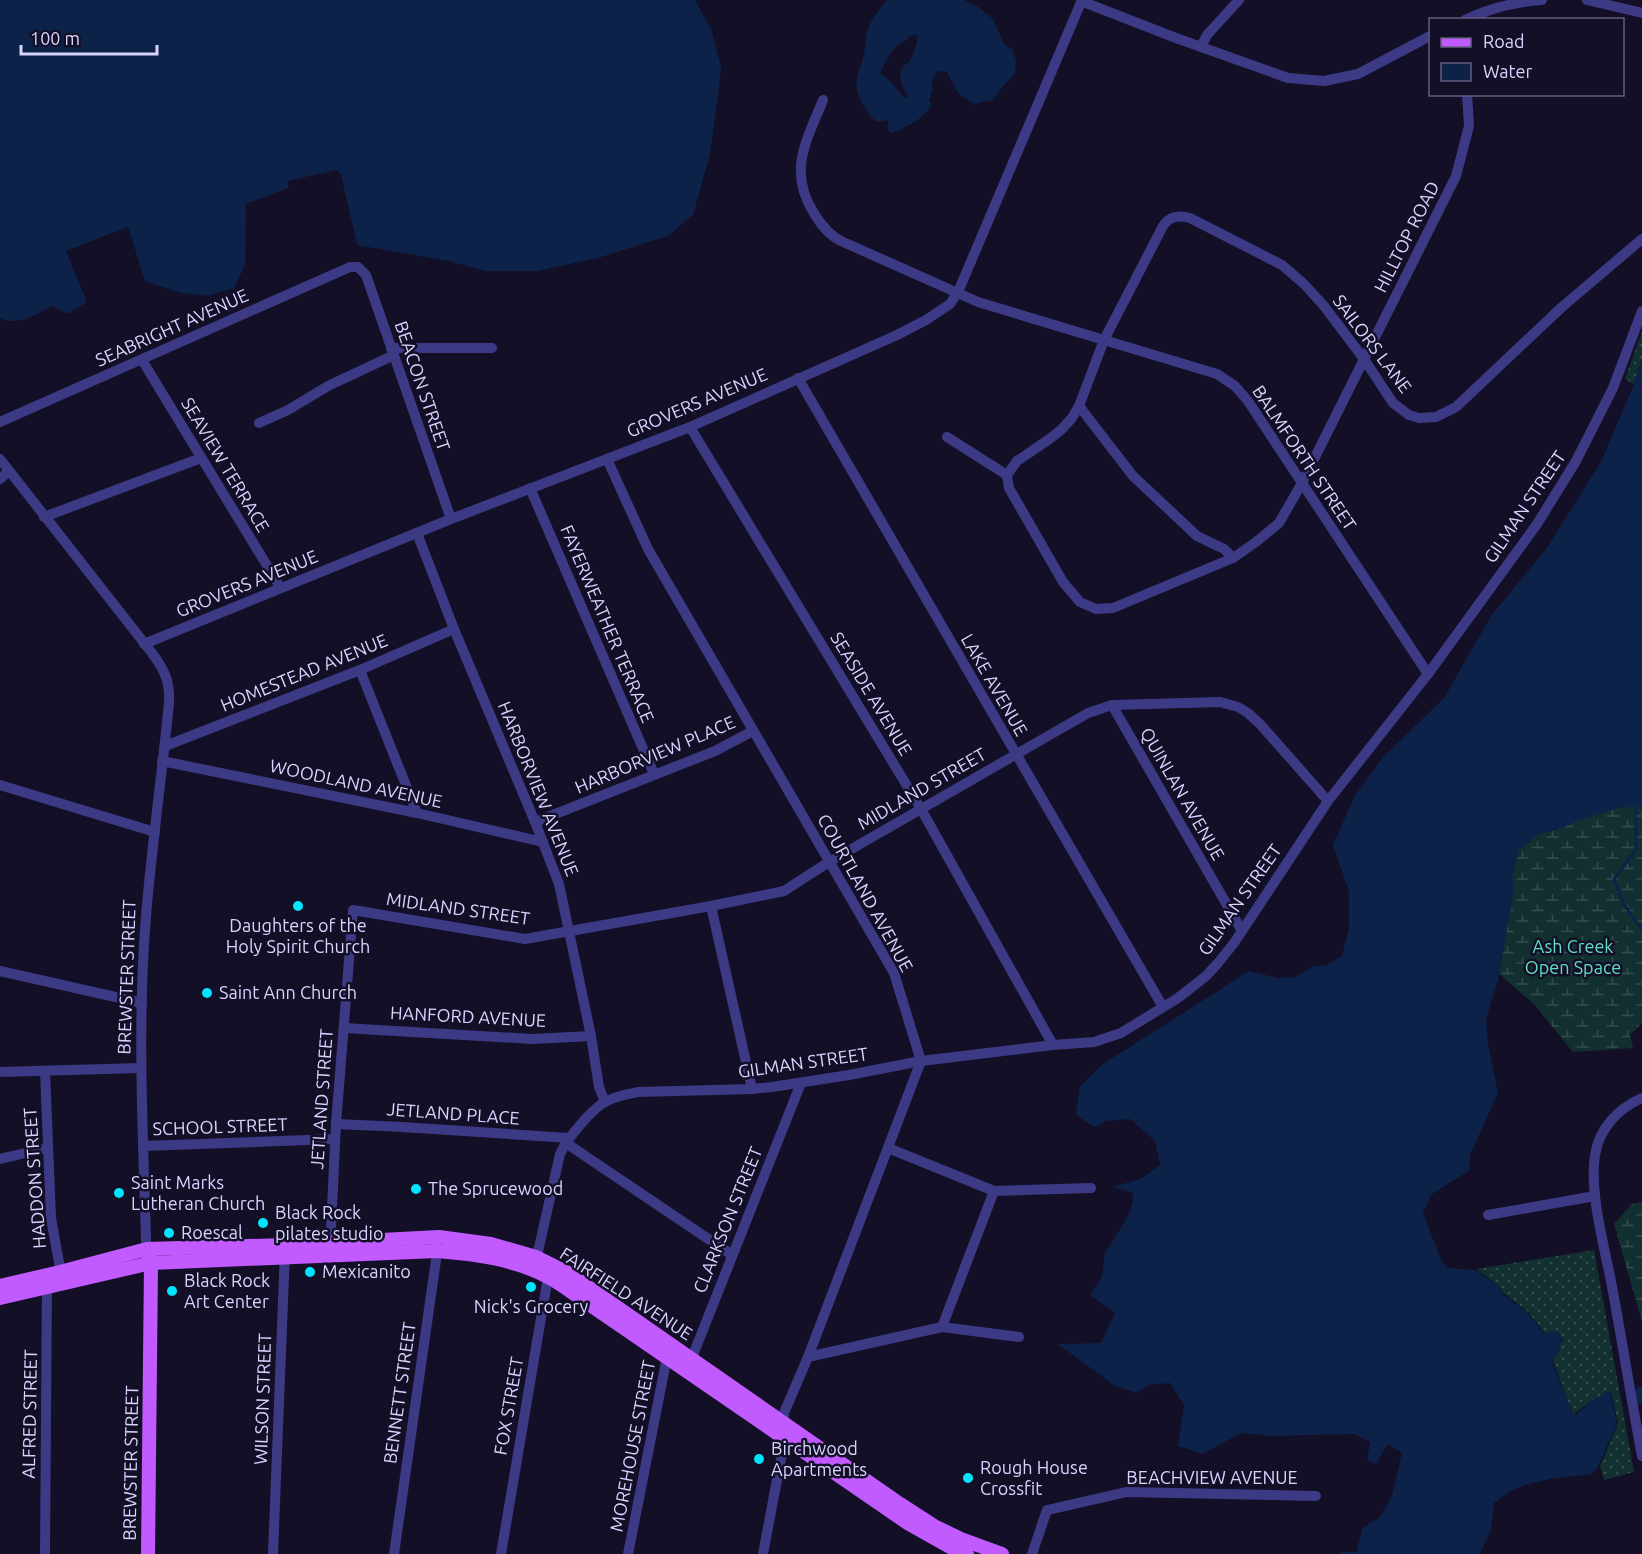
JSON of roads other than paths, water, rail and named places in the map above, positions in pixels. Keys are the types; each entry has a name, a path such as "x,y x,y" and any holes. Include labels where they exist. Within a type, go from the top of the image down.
{"main road":[{"name":"FAIRFIELD AVENUE","path":"0,1298 54,1279 149,1256 438,1244 491,1244 542,1267 568,1274 670,1351 783,1422 841,1469 952,1548 967,1554"},
{"name":"BREWSTER STREET","path":"148,1554 149,1256"},
{"name":"FAIRFIELD AVENUE","path":"0,1286 54,1279"},
{"name":"FAIRFIELD AVENUE","path":"689,1364 783,1437 841,1469"},
{"name":"FAIRFIELD AVENUE","path":"913,1519 996,1553"}],"street":[{"path":"1201,47 1207,35 1239,0"},
{"path":"1467,18 1483,5 1542,0"},
{"path":"1587,0 1642,13"},
{"path":"1082,1 1288,78 1324,81 1358,74 1429,37"},
{"name":"GROVERS AVENUE","path":"144,644 451,519 690,427 869,348 926,320 950,304 958,292 1082,1"},
{"name":"HILLTOP ROAD","path":"1007,475 1009,488 1063,582 1080,602 1095,609 1113,608 1233,558 1256,542 1279,523 1302,483 1456,176 1469,126 1467,96"},
{"name":"BALMFORTH STREET","path":"823,100 802,150 800,166 807,202 826,231 834,237 978,302 1217,374 1235,386 1248,401 1428,674"},
{"name":"SAILORS LANE","path":"1007,475 1017,461 1061,430 1072,418 1079,406 1104,340 1166,222 1174,217 1190,218 1282,265 1324,306 1364,359 1393,403 1409,415 1419,418 1436,417 1466,398 1562,307 1642,239"},
{"name":"SEABRIGHT AVENUE","path":"0,422 350,267 358,267"},
{"name":"BEACON STREET","path":"358,267 366,275 451,519"},
{"name":"GILMAN STREET","path":"542,1267 557,1164 567,1140 604,1102 621,1095 639,1092 752,1089 801,1083 921,1060 1053,1044 1094,1042 1110,1038 1132,1027 1178,998 1206,976 1242,931 1328,801 1428,674 1537,524 1576,462 1613,388 1642,311"},
{"path":"259,423 288,410 392,351 492,348"},
{"name":"SEAVIEW TERRACE","path":"142,360 280,588"},
{"name":"LAKE AVENUE","path":"798,378 1163,1007"},
{"path":"1079,406 1132,476 1197,536 1224,549 1233,558"},
{"name":"SEASIDE AVENUE","path":"690,427 921,809 1053,1044"},
{"path":"948,437 1007,475"},
{"name":"BREWSTER STREET","path":"0,459 165,672 169,685 165,746 146,917 142,1003 143,1146 146,1240 149,1256"},
{"path":"44,517 201,459"},
{"name":"COURTLAND AVENUE","path":"607,459 648,549 894,973 921,1060"},
{"path":"0,479 9,471"},
{"name":"FAYERWEATHER TERRACE","path":"530,488 654,774"},
{"name":"HARBORVIEW AVENUE","path":"417,533 559,884 591,1036 598,1086 604,1102"},
{"name":"HOMESTEAD AVENUE","path":"165,746 360,670 454,629"},
{"path":"360,670 417,813"},
{"name":"MIDLAND STREET","path":"353,910 525,939 784,891 829,862 1088,713 1112,705 1220,702 1238,707 1260,724 1328,801"},
{"name":"QUINLAN AVENUE","path":"1112,705 1242,931"},
{"name":"HARBORVIEW PLACE","path":"535,822 715,751 753,731"},
{"name":"WOODLAND AVENUE","path":"162,761 417,813 543,842"},
{"path":"0,785 155,832"},
{"path":"711,906 752,1089"},
{"name":"JETLAND STREET","path":"330,1249 336,1124 353,910"},
{"path":"0,971 142,1003"},
{"name":"HANFORD AVENUE","path":"344,1028 532,1039 591,1036"},
{"path":"763,1554 783,1448 784,1413 808,1357 921,1060"},
{"path":"0,1072 141,1068"},
{"name":"HADDON STREET","path":"45,1071 54,1279"},
{"name":"CLARKSON STREET","path":"689,1364 801,1083"},
{"path":"1642,1098 1626,1106 1617,1114 1602,1134 1594,1157 1595,1196 1639,1425 1642,1456"},
{"name":"JETLAND PLACE","path":"336,1124 567,1140"},
{"name":"SCHOOL STREET","path":"143,1146 335,1139"},
{"path":"567,1140 732,1255"},
{"path":"0,1159 47,1148"},
{"path":"888,1148 994,1191 1091,1188"},
{"path":"942,1327 994,1191"},
{"path":"1488,1215 1595,1196"},
{"name":"BENNETT STREET","path":"394,1554 438,1244"},
{"name":"WILSON STREET","path":"273,1554 285,1251"},
{"name":"FOX STREET","path":"501,1554 542,1267"},
{"name":"ALFRED STREET","path":"45,1554 54,1279"},
{"path":"808,1357 942,1327 1019,1337"},
{"name":"MOREHOUSE STREET","path":"628,1554 670,1351"},
{"name":"BEACHVIEW AVENUE","path":"1032,1554 1047,1510 1126,1492 1316,1496"}],"water":[{"path":"0,0 695,0 711,29 721,67 710,154 693,215 668,236 598,258 537,271 486,271 448,261 357,245 341,175 337,170 287,181 289,188 246,204 245,265 234,288 208,296 181,293 145,281 128,227 66,251 87,302 67,314 53,306 21,320 7,320 0,318"},
{"path":"887,0 964,0 977,6 993,19 1004,44 1012,48 1016,61 1015,74 993,100 975,105 958,93 947,72 939,71 931,83 933,87 929,101 932,104 929,109 914,122 891,133 888,129 888,120 876,122 868,112 861,101 856,83 866,35 875,16","holes":["917,35 914,53 900,73 901,82 908,95 904,98 880,73 897,45"]},
{"path":"1642,359 1642,806 1618,808 1560,829 1539,834 1519,850 1512,879 1514,890 1498,980 1486,1020 1488,1044 1498,1093 1470,1155 1469,1171 1432,1194 1423,1213 1442,1262 1448,1268 1475,1270 1500,1287 1501,1293 1527,1312 1544,1334 1556,1331 1562,1340 1560,1350 1552,1361 1573,1415 1576,1415 1591,1401 1610,1391 1617,1424 1597,1469 1591,1474 1550,1479 1525,1485 1511,1491 1494,1503 1491,1529 1480,1554 1341,1554 1339,1552 1357,1552 1362,1528 1379,1518 1392,1496 1402,1453 1388,1444 1376,1464 1367,1460 1370,1442 1354,1434 1271,1436 1241,1433 1203,1454 1178,1446 1184,1405 1170,1383 1149,1385 1137,1393 1115,1386 1058,1344 1101,1343 1115,1313 1090,1295 1102,1277 1105,1253 1127,1218 1133,1193 1112,1187 1141,1179 1160,1165 1155,1141 1130,1119 1106,1121 1096,1127 1085,1122 1076,1114 1080,1087 1103,1064 1249,971 1278,978 1296,977 1311,967 1326,965 1342,956 1349,928 1349,891 1333,845 1354,797 1384,756 1444,698 1491,616 1546,549 1601,462 1634,384"}],"waterway":[{"path":"1636,802 1636,849 1614,880 1625,906 1642,930"}],"place":[{"name":"Daughters of the Holy Spirit Church","path":"298,906"},
{"name":"Saint Ann Church","path":"207,993"},
{"name":"The Sprucewood","path":"416,1189"},
{"name":"Saint Marks Lutheran Church","path":"119,1193"},
{"name":"Black Rock pilates studio","path":"263,1223"},
{"name":"Roescal","path":"169,1233"},
{"name":"Mexicanito","path":"310,1272"},
{"name":"Nick's Grocery","path":"531,1287"},
{"name":"Black Rock Art Center","path":"172,1291"},
{"name":"Birchwood Apartments","path":"759,1459"},
{"name":"Rough House Crossfit","path":"968,1478"}],"park label":[{"name":"Ash Creek Open Space","path":"1573,957"}]}
